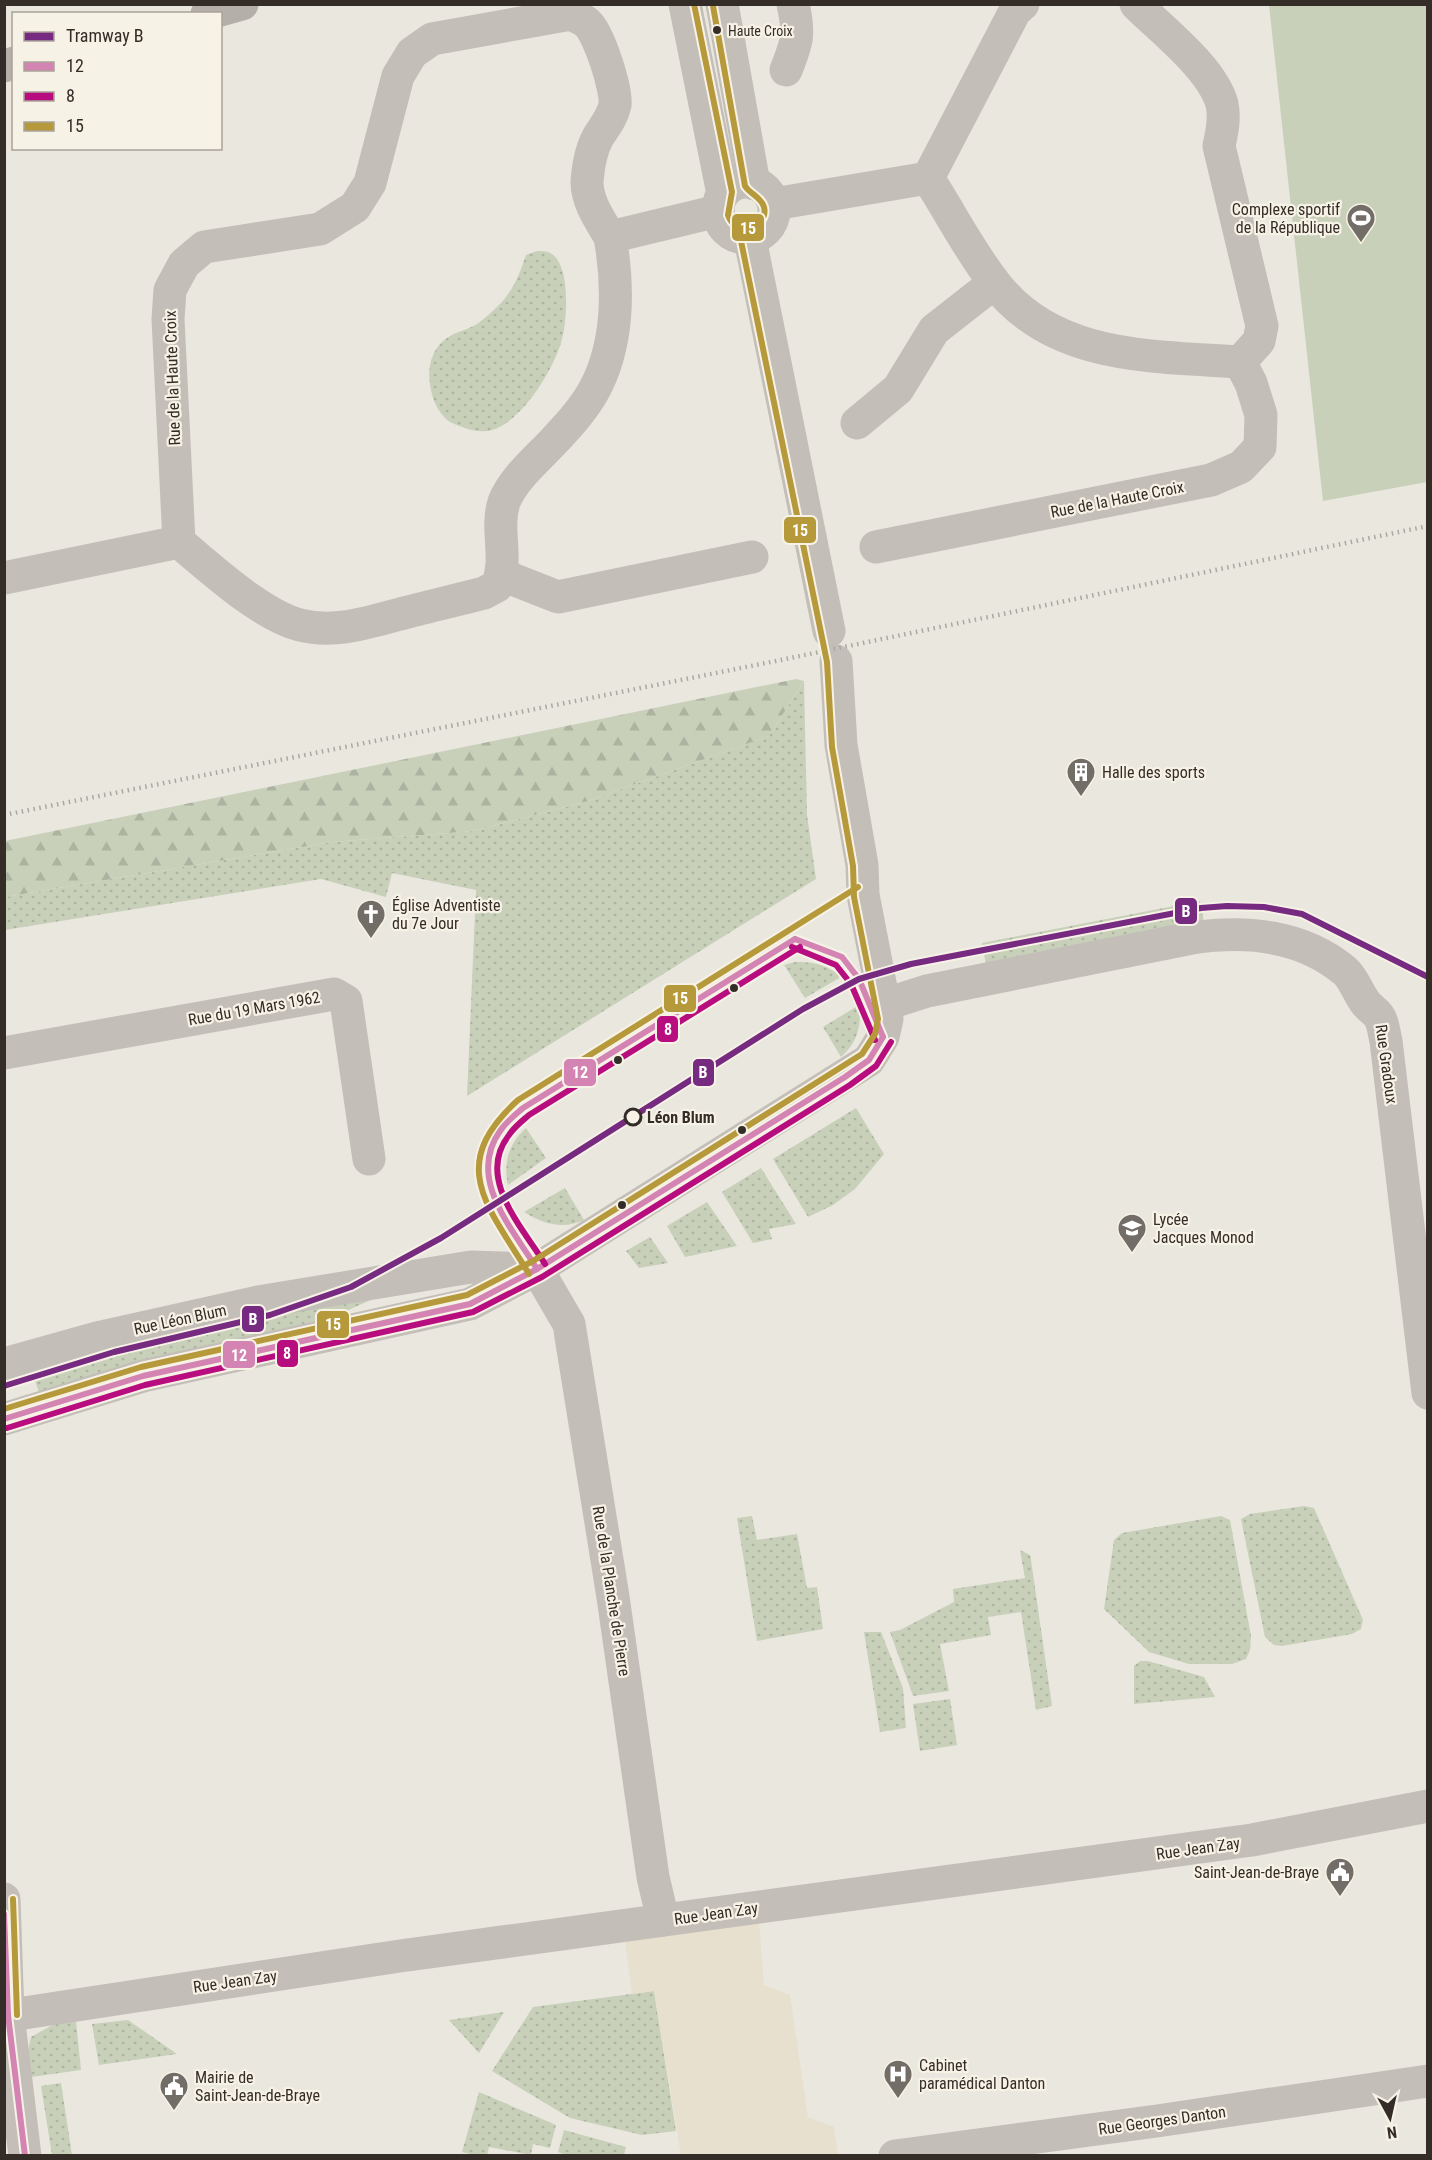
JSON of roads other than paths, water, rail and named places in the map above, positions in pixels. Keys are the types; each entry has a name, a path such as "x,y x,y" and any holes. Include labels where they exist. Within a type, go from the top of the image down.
{"main road":[{"path":"214,12 242,4"}],"street":[{"path":"685,4 721,202 720,221 724,229 732,235 750,238 766,230 772,222 722,4"},
{"path":"786,70 797,42 798,27 793,4"},
{"path":"928,178 1015,11 1023,4"},
{"path":"928,178 994,283 1042,326 1067,338 1123,354 1240,362 1259,342 1262,326 1219,146 1224,122 1222,104 1203,69 1136,4"},
{"name":"Rue de la Haute Croix","path":"179,542 168,319 170,290 184,264 204,247 320,229 355,207 370,183 398,76 412,53 432,39 571,14 588,23 598,38 606,60 615,102 609,123 598,138 591,155 587,184 593,207 610,237 616,298 604,366 593,392 573,421 514,485 505,501 500,523 504,554 502,575"},
{"path":"610,237 721,202 738,183 747,182 764,194 928,178"},
{"path":"4,1419 143,1376 470,1304 537,1269 869,1060 883,1037 887,1019 863,895 862,866 842,745 833,646 750,238"},
{"path":"857,423 898,389 934,330 994,283"},
{"name":"Rue de la Haute Croix","path":"876,547 1210,480 1241,467 1260,447 1261,415 1251,383 1240,362"},
{"path":"4,579 179,542 228,583 274,614 298,625 324,629 351,627 484,593 497,586 502,575 558,597 752,557"},
{"name":"Rue Gradoux","path":"884,1005 954,985 1192,939 1239,933 1264,935 1290,941 1323,956 1347,972 1366,1004 1380,1017 1386,1041 1428,1393"},
{"name":"Rue du 19 Mars 1962","path":"4,1053 334,994 345,1001 369,1158"},
{"name":"Rue Léon Blum","path":"4,1364 101,1337 258,1302 471,1267 537,1269"},
{"name":"Rue de la Planche de Pierre","path":"537,1269 569,1324 615,1607 653,1877 663,1920"},
{"name":"Rue Jean Zay","path":"6,2015 400,1956 1252,1840 1428,1806"},
{"path":"4,1899 6,2015 24,2156"},
{"name":"Rue Georges Danton","path":"895,2156 1157,2121 1428,2081"}],"railway":[{"path":"4,815 771,662 1428,526"}],"tram line":[{"name":"B","path":"4,1386 114,1352 270,1315 351,1287 441,1238 803,1009 859,979 911,964 1201,908 1227,906 1264,907 1302,914 1428,977"}],"place":[{"name":"Haute Croix","path":"717,30"},
{"name":"Complexe sportif de la République","path":"1361,244"},
{"name":"Halle des sports","path":"1081,798"},
{"name":"Église Adventiste du 7e Jour","path":"371,940"},
{"name":"Léon Blum","path":"633,1117"},
{"name":"Lycée Jacques Monod","path":"1132,1254"},
{"name":"Saint-Jean-de-Braye","path":"1340,1898"},
{"name":"Cabinet paramédical Danton","path":"898,2100"},
{"name":"Mairie de Saint-Jean-de-Braye","path":"174,2112"}]}
